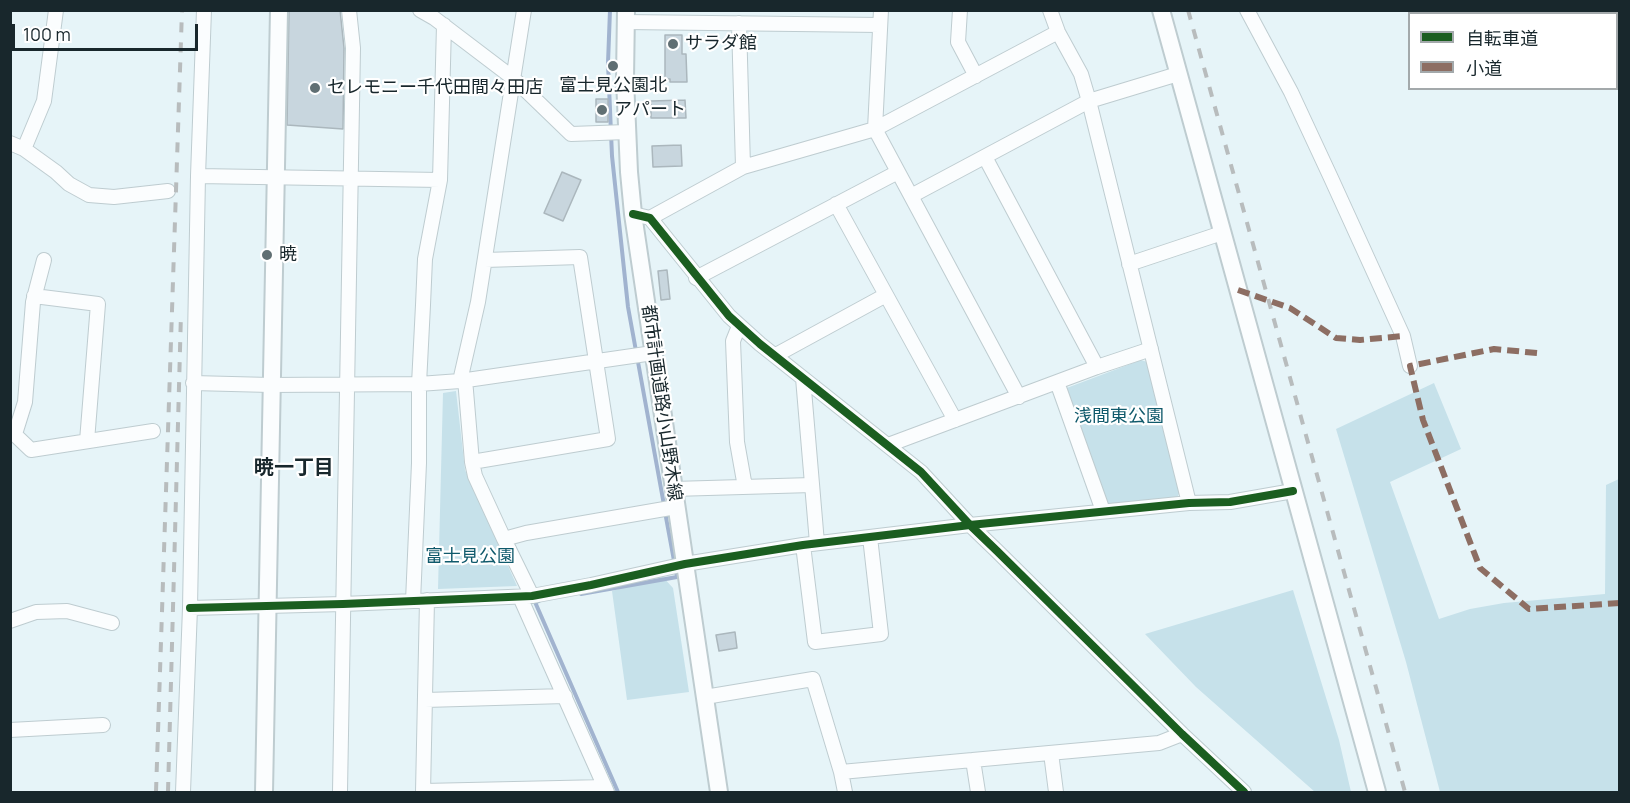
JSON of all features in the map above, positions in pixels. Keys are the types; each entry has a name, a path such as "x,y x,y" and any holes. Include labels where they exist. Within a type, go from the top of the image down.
{"street":[{"path":"24,149 44,101 56,10"},
{"path":"183,792 190,608 193,383 204,10"},
{"path":"264,792 270,385 279,10"},
{"path":"340,792 353,48 349,10"},
{"path":"420,10 444,25 513,78 571,134 627,132"},
{"path":"427,600 423,792 606,790 476,476 472,462 463,380 478,302 525,10"},
{"path":"881,10 874,129 1018,397"},
{"path":"960,10 958,42 976,76"},
{"path":"1050,10 1058,32 1081,74 1089,101 1189,503"},
{"path":"1161,10 1377,792"},
{"path":"1246,10 1291,92 1331,178 1403,336 1410,366"},
{"path":"626,16 739,23 880,25"},
{"name":"都市計画道路小山野木線","path":"626,16 625,79 633,214 719,792"},
{"path":"739,23 743,167"},
{"path":"413,601 419,463 419,384 426,259 440,180 444,25"},
{"path":"650,218 743,167 874,129 1058,32"},
{"path":"911,196 1089,101 1178,74"},
{"path":"10,143 24,149 69,184 89,195 114,197 168,191"},
{"path":"985,157 1097,367"},
{"path":"696,278 898,172"},
{"path":"198,176 440,180"},
{"path":"836,204 955,420"},
{"path":"633,214 650,218 696,278 740,326 921,472 970,525 1244,792"},
{"path":"1129,264 1222,233"},
{"path":"472,462 608,438 580,257 485,260"},
{"path":"44,260 34,296 25,402 13,432 31,450 153,431"},
{"path":"776,355 886,295"},
{"path":"34,296 98,304 87,441"},
{"path":"740,326 733,341 734,375 737,441 745,487"},
{"path":"888,445 1151,349"},
{"path":"193,383 419,384 463,380 653,353"},
{"path":"803,378 817,543"},
{"path":"1057,382 1103,511"},
{"path":"673,489 812,485"},
{"path":"190,608 526,596 591,585 685,564 817,543 1103,511 1189,503 1230,502 1293,491"},
{"path":"504,539 526,533 676,507"},
{"path":"803,545 815,642 881,634 870,537"},
{"path":"10,621 36,612 67,611 112,623"},
{"path":"705,697 813,679 845,792"},
{"path":"425,700 566,696"},
{"path":"10,730 103,725"},
{"path":"841,772 1159,742 1182,734"},
{"path":"1052,753 1056,792"},
{"path":"974,760 978,792"}],"green space":[{"name":"浅間東公園","path":"1141,360 1147,362 1181,489 1177,498 1108,504 1064,389"},
{"path":"1434,383 1461,449 1390,482 1439,619 1470,609 1504,603 1605,594 1606,485 1619,479 1619,792 1440,792 1406,662 1336,429"},
{"name":"富士見公園","path":"456,391 465,470 517,586 438,589 443,393"},
{"path":"662,576 673,588 689,692 627,700 612,591"},
{"path":"1293,590 1339,740 1351,792 1315,792 1196,687 1145,634"}],"building":[{"name":"セレモニー千代田間々田店","path":"289,10 340,10 344,48 343,129 287,125"},
{"path":"665,35 682,35 682,54 686,54 687,82 670,82 670,79 665,79"},
{"name":"アパート","path":"596,99 608,99 608,122 596,122"},
{"path":"685,100 686,118 651,118 651,101"},
{"path":"681,145 682,166 653,167 652,146"},
{"path":"562,172 581,180 563,221 544,213"},
{"path":"667,270 670,299 661,300 658,271"},
{"path":"735,632 737,648 719,651 716,635"}],"waterway":[{"path":"610,10 608,63 612,156 628,307 664,505"},
{"path":"581,594 677,577 665,512"},
{"path":"539,601 535,602 618,792"}],"railway":[{"path":"156,792 182,10"},
{"path":"1188,10 1405,792"},
{"path":"168,792 181,313"}],"marked path":[{"path":"1238,290 1290,308 1336,338 1360,340 1403,336"},
{"path":"1537,353 1494,349 1410,366 1423,420 1480,568 1529,609 1620,603"}],"cycle path":[{"path":"633,214 650,218 729,316 760,344 921,472 970,525 1244,792"},
{"path":"190,608 532,596 685,564 803,545 970,525 1189,503 1230,502 1293,491"}],"place":[{"name":"サラダ館","path":"673,44"},
{"name":"富士見公園北","path":"613,66"},
{"name":"セレモニー千代田間々田店","path":"315,88"},
{"name":"アパート","path":"602,110"},
{"name":"暁","path":"267,255"}],"district":[{"name":"暁一丁目","path":"294,468"}]}
